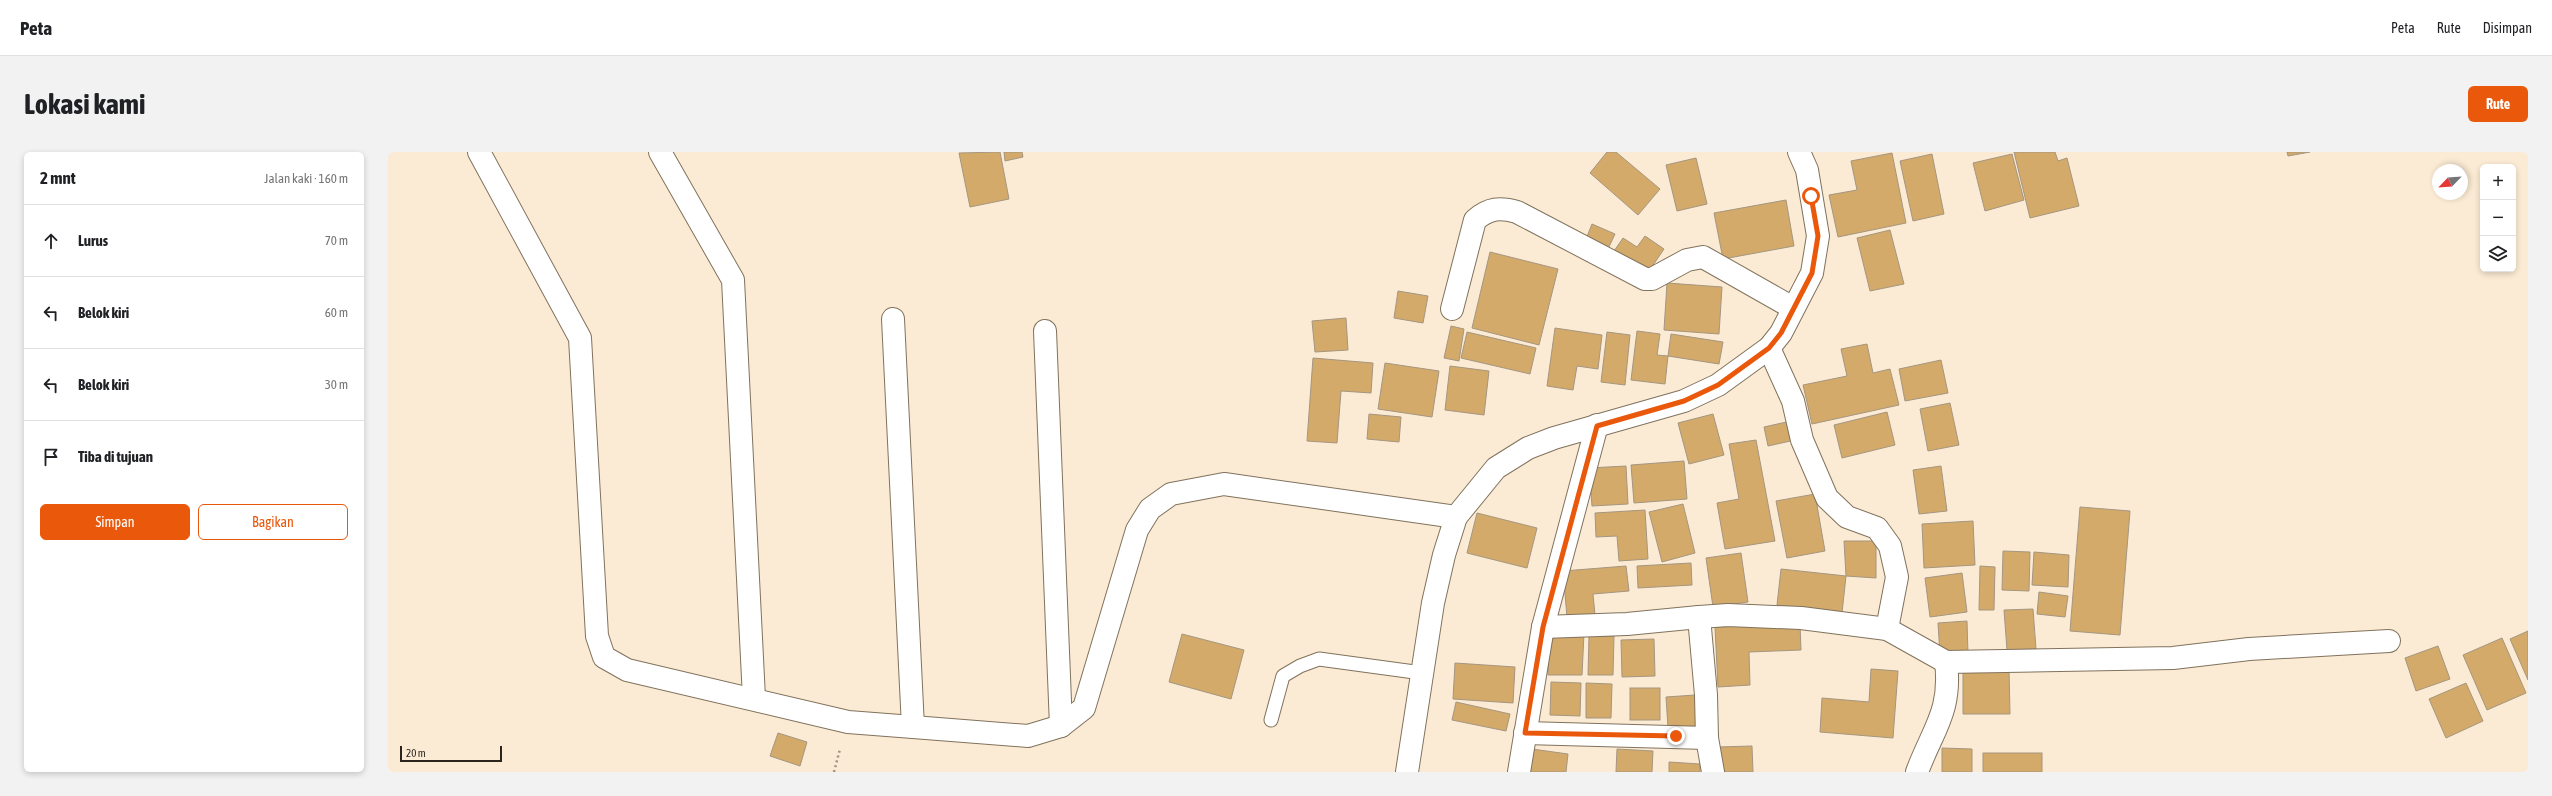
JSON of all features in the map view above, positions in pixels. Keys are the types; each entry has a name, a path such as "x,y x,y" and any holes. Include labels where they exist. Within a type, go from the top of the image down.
{"street":[{"path":"480,152 580,338 597,636 604,657 627,670 754,698 848,722 1028,736 1061,726 1084,708 1137,530 1150,509 1171,494 1224,484 1456,517"},
{"path":"660,152 733,280 754,698"},
{"path":"1407,772 1422,673 1444,555 1456,517 1496,468 1528,448 1684,401 1718,385 1769,348 1781,333 1812,273 1818,236 1806,170 1799,152"},
{"path":"1452,310 1475,220 1486,211 1503,208 1518,212 1645,279 1652,279 1687,260 1703,257 1793,308"},
{"path":"893,319 913,727"},
{"path":"1045,330 1061,726"},
{"path":"1769,348 1793,401 1802,440 1827,498 1848,517 1878,528 1890,546 1897,577 1887,629"},
{"path":"1519,772 1543,627 1597,426"},
{"path":"1543,627 1627,624 1728,615 1801,618 1887,629 1946,662 2173,658 2250,649 2389,641"},
{"path":"1699,617 1706,694 1707,738 1713,772"},
{"path":"1917,772 1940,723 1949,685 1946,662"},
{"path":"1525,733 1707,738"}],"lane":[{"path":"1271,720 1283,676 1300,666 1319,658 1422,673"}],"building":[{"path":"1000,152 1009,199 970,207 959,153"},
{"path":"1004,152 1022,152 1023,157 1005,161"},
{"path":"1607,152 1616,152 1660,189 1638,215 1590,173"},
{"path":"2014,152 2055,152 2058,161 2067,158 2079,206 2030,218"},
{"path":"2287,152 2310,152 2288,156"},
{"path":"1892,153 1906,223 1838,237 1829,195 1857,190 1851,161"},
{"path":"1932,154 1944,214 1913,221 1900,161"},
{"path":"2012,154 2024,200 1985,211 1973,163"},
{"path":"1696,158 1707,204 1677,211 1666,165"},
{"path":"1786,200 1794,246 1723,259 1714,213"},
{"path":"1592,224 1615,234 1608,249 1586,239"},
{"path":"1890,230 1904,284 1870,291 1857,238"},
{"path":"1645,236 1664,249 1647,274 1614,251 1623,238 1637,247"},
{"path":"1490,252 1558,269 1539,345 1472,328"},
{"path":"1667,283 1722,287 1719,334 1664,330"},
{"path":"1398,291 1428,296 1423,323 1394,318"},
{"path":"1346,318 1348,350 1315,352 1312,321"},
{"path":"1451,326 1464,329 1459,361 1444,358"},
{"path":"1555,328 1602,335 1598,369 1577,366 1573,390 1547,386"},
{"path":"1637,331 1660,334 1657,355 1668,356 1665,384 1631,380"},
{"path":"1467,332 1536,348 1530,374 1461,358"},
{"path":"1607,332 1630,335 1625,385 1601,382"},
{"path":"1671,334 1723,342 1719,364 1668,356"},
{"path":"1867,344 1873,373 1890,369 1899,405 1812,424 1803,385 1847,376 1841,349"},
{"path":"1313,358 1373,363 1371,393 1341,391 1337,443 1307,441"},
{"path":"1941,360 1948,393 1905,401 1899,369"},
{"path":"1385,363 1439,371 1432,417 1378,409"},
{"path":"1450,366 1489,371 1484,415 1445,410"},
{"path":"1950,403 1959,445 1928,451 1920,409"},
{"path":"1887,412 1895,445 1842,458 1834,425"},
{"path":"1369,414 1401,417 1399,442 1367,439"},
{"path":"1713,414 1724,455 1689,464 1678,423"},
{"path":"1791,421 1795,440 1768,446 1764,427"},
{"path":"1756,440 1775,541 1725,549 1717,503 1739,499 1729,444"},
{"path":"1684,461 1687,499 1634,503 1631,465"},
{"path":"1626,466 1628,504 1592,506 1589,468"},
{"path":"1941,466 1947,511 1919,514 1913,470"},
{"path":"1815,494 1825,551 1787,558 1776,501"},
{"path":"1683,504 1695,553 1662,562 1649,512"},
{"path":"2080,507 2130,511 2120,635 2070,631"},
{"path":"1645,510 1648,559 1619,561 1617,536 1596,537 1595,513"},
{"path":"1477,513 1537,528 1527,568 1467,553"},
{"path":"1973,521 1975,565 1924,568 1922,524"},
{"path":"1844,541 1876,541 1876,578 1846,576"},
{"path":"2003,551 2030,552 2029,591 2002,590"},
{"path":"2034,552 2069,555 2068,587 2032,585"},
{"path":"1741,553 1748,602 1713,607 1706,558"},
{"path":"1691,563 1692,585 1638,588 1637,566"},
{"path":"1626,566 1629,591 1593,594 1595,615 1567,617 1563,571"},
{"path":"1980,566 1995,567 1994,610 1979,610"},
{"path":"1781,569 1846,576 1842,613 1777,605"},
{"path":"1962,573 1967,612 1930,617 1925,578"},
{"path":"2039,592 2068,596 2065,617 2037,614"},
{"path":"2033,609 2036,649 2007,650 2004,610"},
{"path":"1967,621 1968,654 1940,655 1938,623"},
{"path":"1800,624 1801,650 1749,652 1750,685 1718,687 1715,627"},
{"path":"2528,631 2528,680 2510,639"},
{"path":"1549,632 1584,633 1582,675 1548,675"},
{"path":"1182,634 1244,650 1231,699 1169,682"},
{"path":"1589,636 1614,636 1613,675 1588,675"},
{"path":"2502,638 2526,693 2487,710 2463,655"},
{"path":"1654,639 1655,676 1622,677 1621,640"},
{"path":"2438,646 2450,679 2416,691 2405,658"},
{"path":"1455,663 1515,667 1513,703 1453,699"},
{"path":"1871,669 1898,671 1893,738 1820,732 1822,698 1869,702"},
{"path":"1963,669 2009,670 2010,714 1963,714"},
{"path":"1551,682 1581,683 1580,716 1550,715"},
{"path":"1586,683 1612,684 1611,718 1586,718"},
{"path":"2466,683 2483,721 2446,738 2429,699"},
{"path":"1630,688 1660,688 1660,720 1630,720"},
{"path":"1695,695 1697,726 1668,728 1666,697"},
{"path":"1456,702 1510,714 1506,731 1452,720"},
{"path":"778,733 807,742 800,766 770,756"},
{"path":"1752,746 1753,772 1718,772 1717,747"},
{"path":"1942,748 1972,749 1972,772 1942,772"},
{"path":"1532,749 1568,754 1566,772 1529,772"},
{"path":"1617,749 1653,751 1652,772 1616,772"},
{"path":"1983,753 2042,753 2042,772 1983,772"},
{"path":"1669,762 1700,764 1700,772 1669,772"}],"route":[{"path":"1676,736 1525,733 1543,627 1597,426 1684,401 1718,385 1756,359 1769,348 1781,333 1812,273 1818,236 1811,196"}]}
